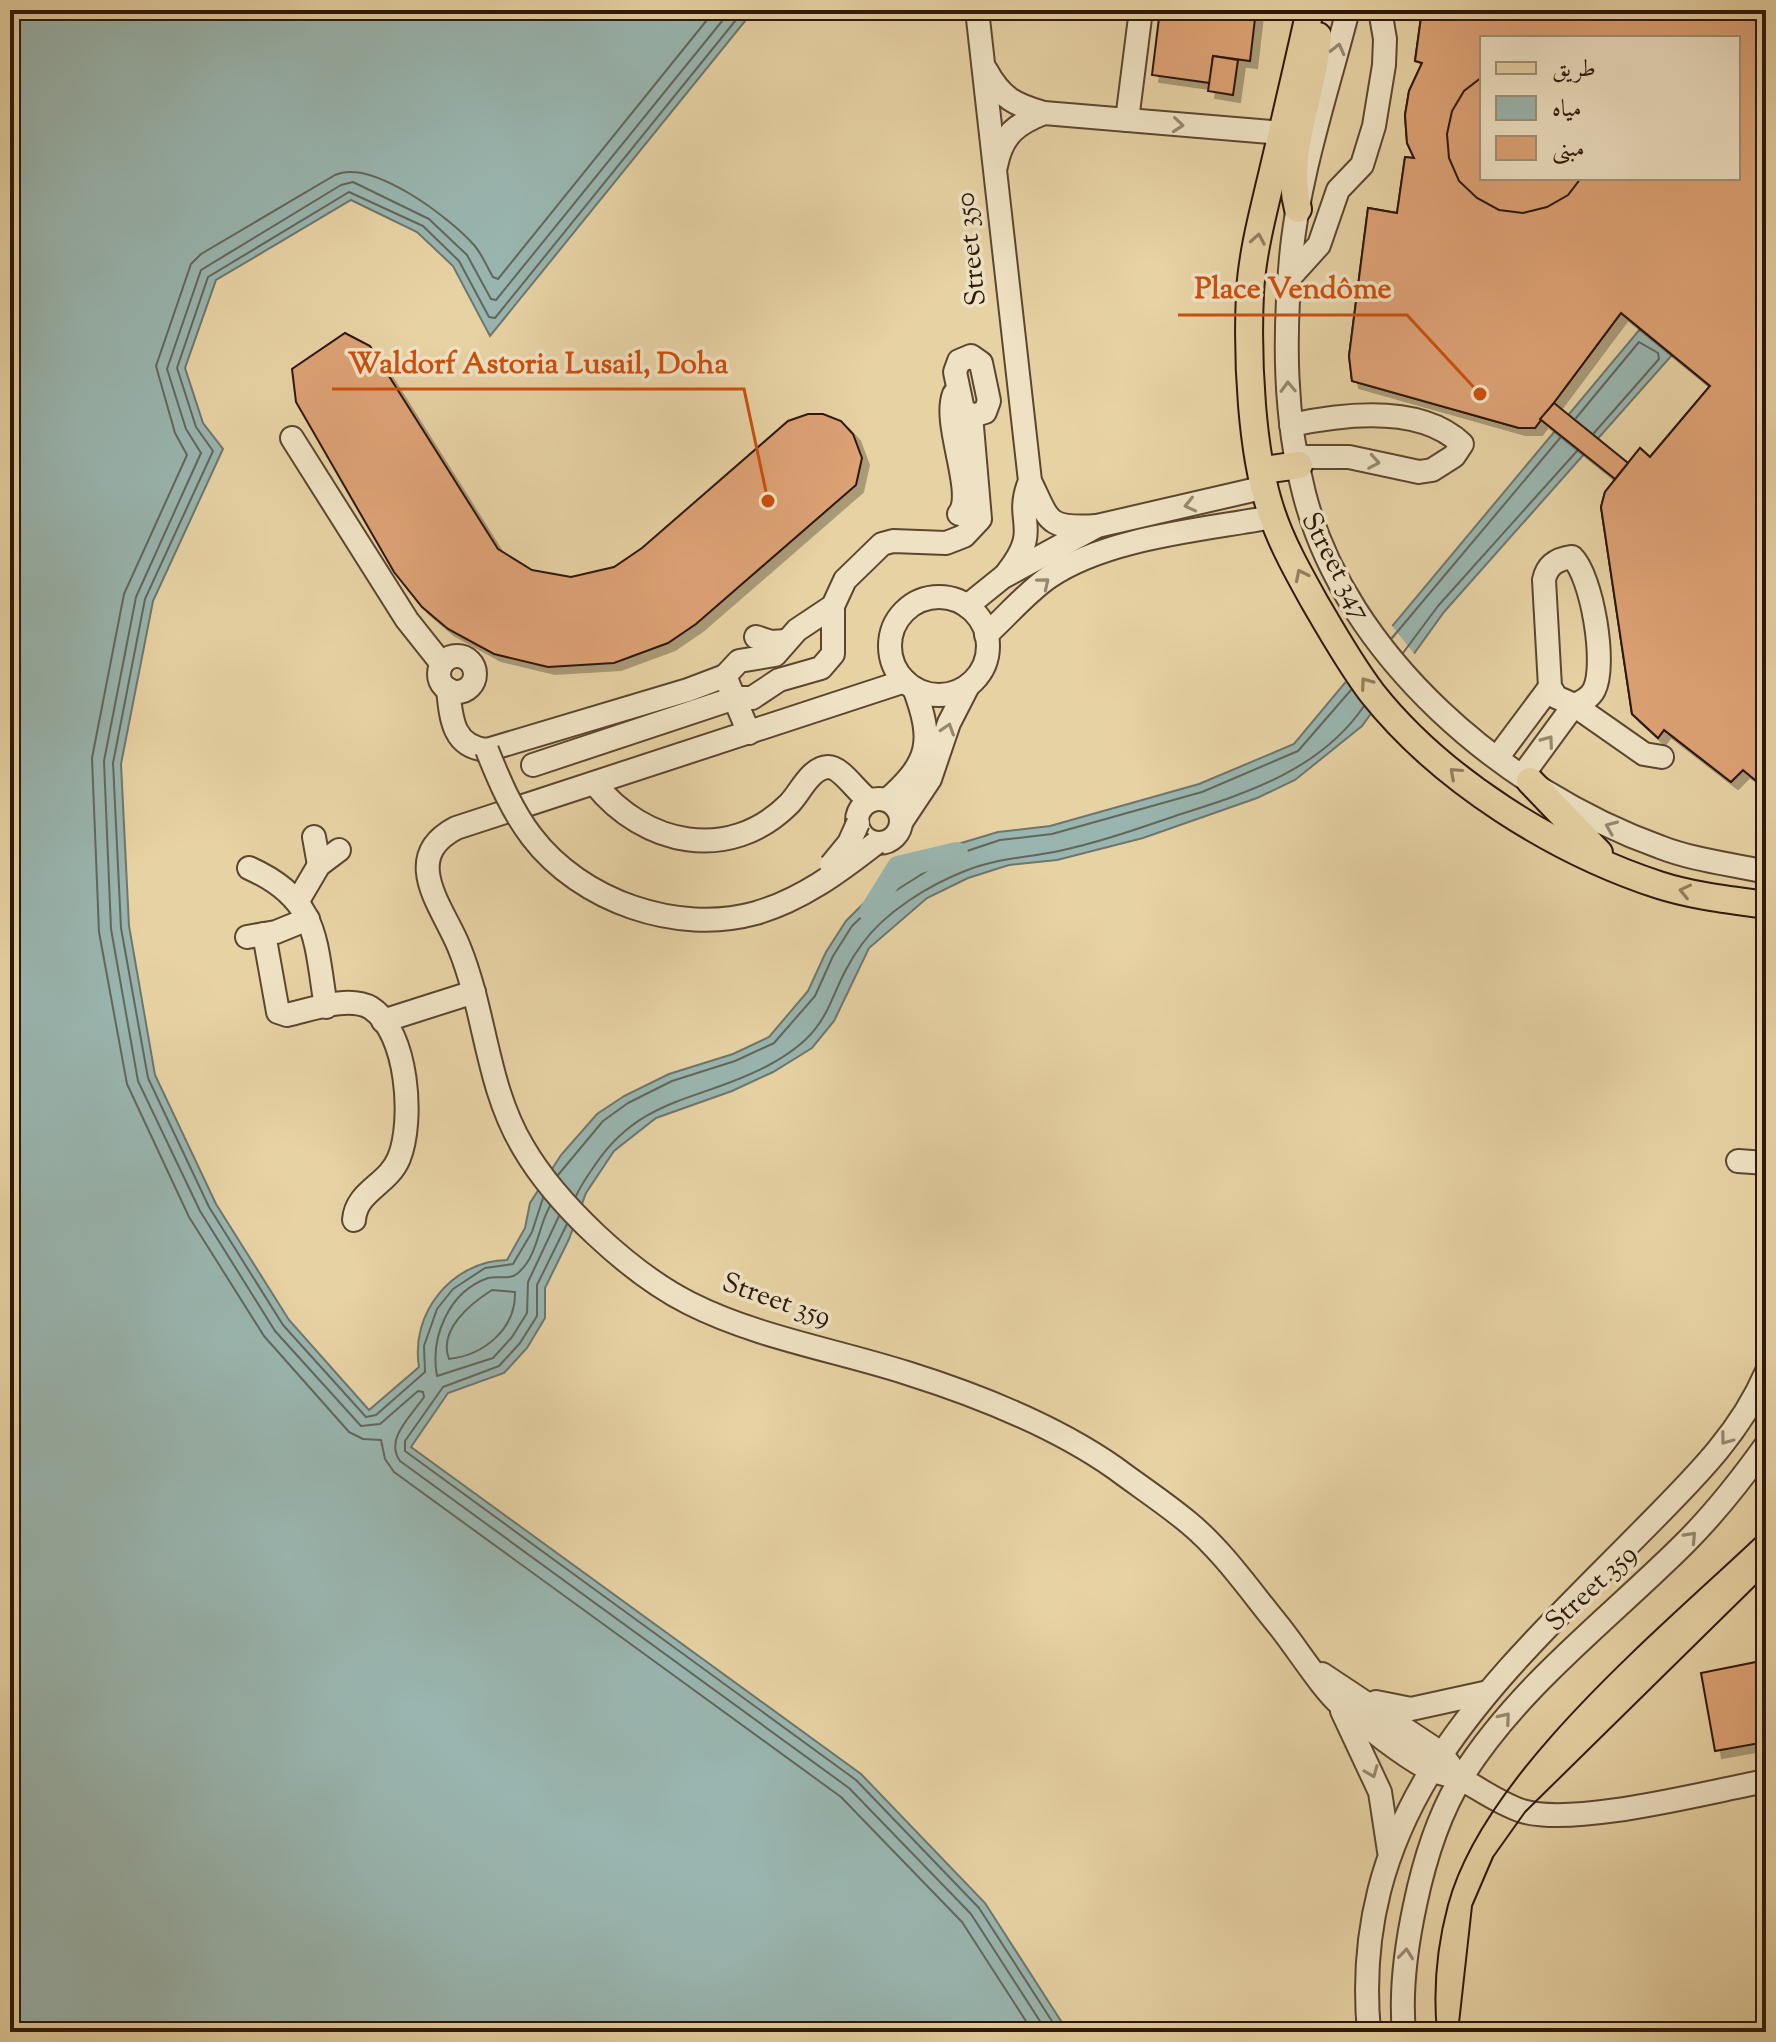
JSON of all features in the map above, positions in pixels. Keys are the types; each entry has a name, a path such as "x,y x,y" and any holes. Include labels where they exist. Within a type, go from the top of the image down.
{"main road":[{"name":"Street 347","path":"1310,10 1250,289 1249,353 1272,517 1338,643 1397,721 1467,784 1532,827 1612,868 1691,893 1766,905"},
{"path":"1298,209 1293,184 1295,159 1314,79 1319,10"},
{"path":"1265,479 1298,461"},
{"path":"1526,779 1612,868"}],"street":[{"name":"Street 350","path":"977,10 1016,381 1030,481"},
{"path":"1127,120 1141,10"},
{"name":"Street 347","path":"1348,10 1298,209 1286,352 1291,425 1304,494 1330,561 1362,618 1421,694 1526,779 1599,823 1663,849 1766,872"},
{"path":"1290,277 1319,245 1338,190 1362,165 1374,126 1384,65 1385,39 1380,10"},
{"path":"983,63 1005,98 1017,106 1044,113 1282,133"},
{"path":"994,175 999,149 1009,132 1044,113"},
{"path":"971,356 981,363 986,385 988,407 980,415 971,415 963,410 956,366 971,356"},
{"path":"986,385 1016,381"},
{"path":"958,388 951,405 964,501 959,514"},
{"path":"533,765 735,698 752,698 779,680 821,668 829,661 835,644 833,606 845,580 882,544 893,541 946,543 964,536 980,519 971,415"},
{"path":"1291,425 1329,417 1372,415 1435,427 1462,444 1454,456 1432,470 1419,472 1349,457 1298,461"},
{"path":"292,438 407,620 442,664 440,678 448,689 451,718 459,738 470,748 494,748 696,688 725,676 739,661 775,655 786,641 833,606"},
{"path":"967,606 1003,577 1097,526 1265,479"},
{"path":"1030,481 1039,506 1052,523 1064,527 1097,526"},
{"path":"1003,577 1023,552 1027,539 1025,494 1030,481"},
{"path":"986,635 1047,578 1071,564 1106,550 1272,517"},
{"path":"1526,779 1574,705 1585,700 1595,685 1598,637 1583,575 1572,557 1557,561 1549,568 1544,580 1550,687 1556,697 1574,705 1644,754 1662,757"},
{"path":"494,748 517,815 533,839 561,867 613,900 652,913 691,920 755,913 807,891 876,843 893,838 930,779 949,723 986,658 986,635 982,624 967,606 948,598 927,599 901,615 890,644 894,664 909,685 924,720 924,759 914,774 858,814 862,835 876,843"},
{"path":"756,637 771,642 786,641"},
{"path":"442,664 460,656 472,663 475,670 473,684 468,689 448,689"},
{"path":"755,659 782,722"},
{"path":"725,676 749,733"},
{"path":"902,821 895,805 878,801 835,768 825,767 817,770 788,805 761,825 729,837 695,841 666,836 638,825 617,810 595,784 782,722 909,685 935,695 968,686"},
{"path":"1497,758 1550,687"},
{"path":"494,748 529,810 568,858 597,879 657,903 692,908 730,907 774,896 828,867 849,843 858,823"},
{"name":"Street 359","path":"595,784 456,828 442,836 431,851 428,868 430,885 458,944 474,992 490,1068 503,1109 524,1149 553,1189 653,1280 688,1302 797,1341 924,1379 1055,1433 1109,1465 1192,1525 1314,1669 1348,1699 1461,1778"},
{"path":"314,837 319,865 303,909 326,1007"},
{"path":"319,865 339,850"},
{"path":"249,868 303,909"},
{"path":"303,909 256,936 278,1012 287,1015 354,1003 371,1008 383,1021 399,1054 407,1088 406,1129 399,1160 355,1207 354,1220"},
{"path":"383,1021 474,992"},
{"path":"1738,1161 1766,1163"},
{"name":"Street 359","path":"1369,2032 1370,1961 1389,1851 1436,1761 1484,1693 1709,1462 1753,1402 1766,1373"},
{"name":"Street 359","path":"1404,2032 1403,1977 1419,1886 1432,1843 1461,1778 1507,1714 1686,1543 1736,1487 1766,1445"},
{"name":"Street 359","path":"1348,1699 1411,1709 1484,1693"},
{"name":"Street 359","path":"1348,1699 1358,1739 1380,1792 1389,1851"},
{"path":"1461,1778 1513,1807 1546,1816 1567,1817 1766,1781"}],"water":[{"path":"10,10 754,10 490,336 453,266 417,232 351,200 216,280 185,368 203,423 223,449 153,601 121,764 129,926 155,1075 216,1204 289,1320 369,1410 419,1367 421,1328 439,1294 469,1270 507,1260 525,1228 530,1203 561,1155 597,1114 624,1096 669,1074 733,1054 769,1037 808,991 826,952 846,921 871,896 958,844 998,832 1050,826 1199,784 1294,744 1640,329 1673,354 1444,612 1362,726 1295,780 1257,798 1143,838 1057,860 1009,865 968,878 927,898 869,948 834,1021 812,1048 773,1072 732,1091 656,1118 614,1151 586,1193 569,1239 545,1288 545,1318 527,1348 504,1373 448,1393 411,1447 861,1774 985,1903 1068,2032 10,2032"}],"pier":[{"path":"1389,622 1416,656 1373,714 1344,680"}],"building":[{"path":"1160,10 1256,10 1250,61 1213,56 1210,83 1152,75"},
{"path":"1422,10 1719,10 1716,36 1480,36 1480,180 1740,180 1740,118 1742,119 1761,94 1766,98 1766,789 1743,770 1731,782 1664,730 1658,738 1632,714 1601,507 1605,492 1640,448 1650,457 1710,386 1621,313 1535,428 1519,428 1352,381 1349,356 1368,208 1397,213 1405,157 1414,158 1407,143 1405,115 1409,91 1422,63 1415,61"},
{"path":"1422,10 1766,10 1766,789 1743,770 1731,782 1664,730 1658,738 1632,714 1601,507 1605,492 1640,448 1650,457 1710,386 1621,313 1535,428 1519,428 1352,381 1349,356 1368,208 1397,213 1405,157 1414,158 1407,143 1405,115 1409,91 1422,63 1415,61"},
{"path":"1213,56 1238,60 1233,95 1208,91"},
{"path":"1480,79 1480,180 1579,180 1568,195 1547,207 1523,213 1499,210 1477,198 1459,181 1449,158 1447,134 1452,111 1464,91"},
{"path":"345,333 370,346 498,549 532,570 571,577 614,567 642,548 788,421 808,414 823,414 841,421 853,434 862,458 856,485 696,624 668,643 614,663 548,667 494,654 448,629 422,607 394,572 296,402 292,369"},
{"path":"1554,403 1628,463 1615,479 1540,419"},
{"path":"1766,1615 1766,1632 1758,1624"},
{"path":"1756,1662 1766,1714 1766,1742 1715,1751 1701,1673"}],"waterway":[{"path":"870,912 898,867 957,853"}],"tram line":[{"path":"1437,2032 1437,1968 1448,1905 1468,1854 1499,1803 1538,1752 1583,1702 1766,1528"},
{"path":"1458,2032 1472,1906 1493,1857 1525,1812 1766,1575"}],"place":[{"name":"Place Vendôme","path":"1480,394"},
{"name":"Waldorf Astoria Lusail, Doha","path":"768,501"}]}
